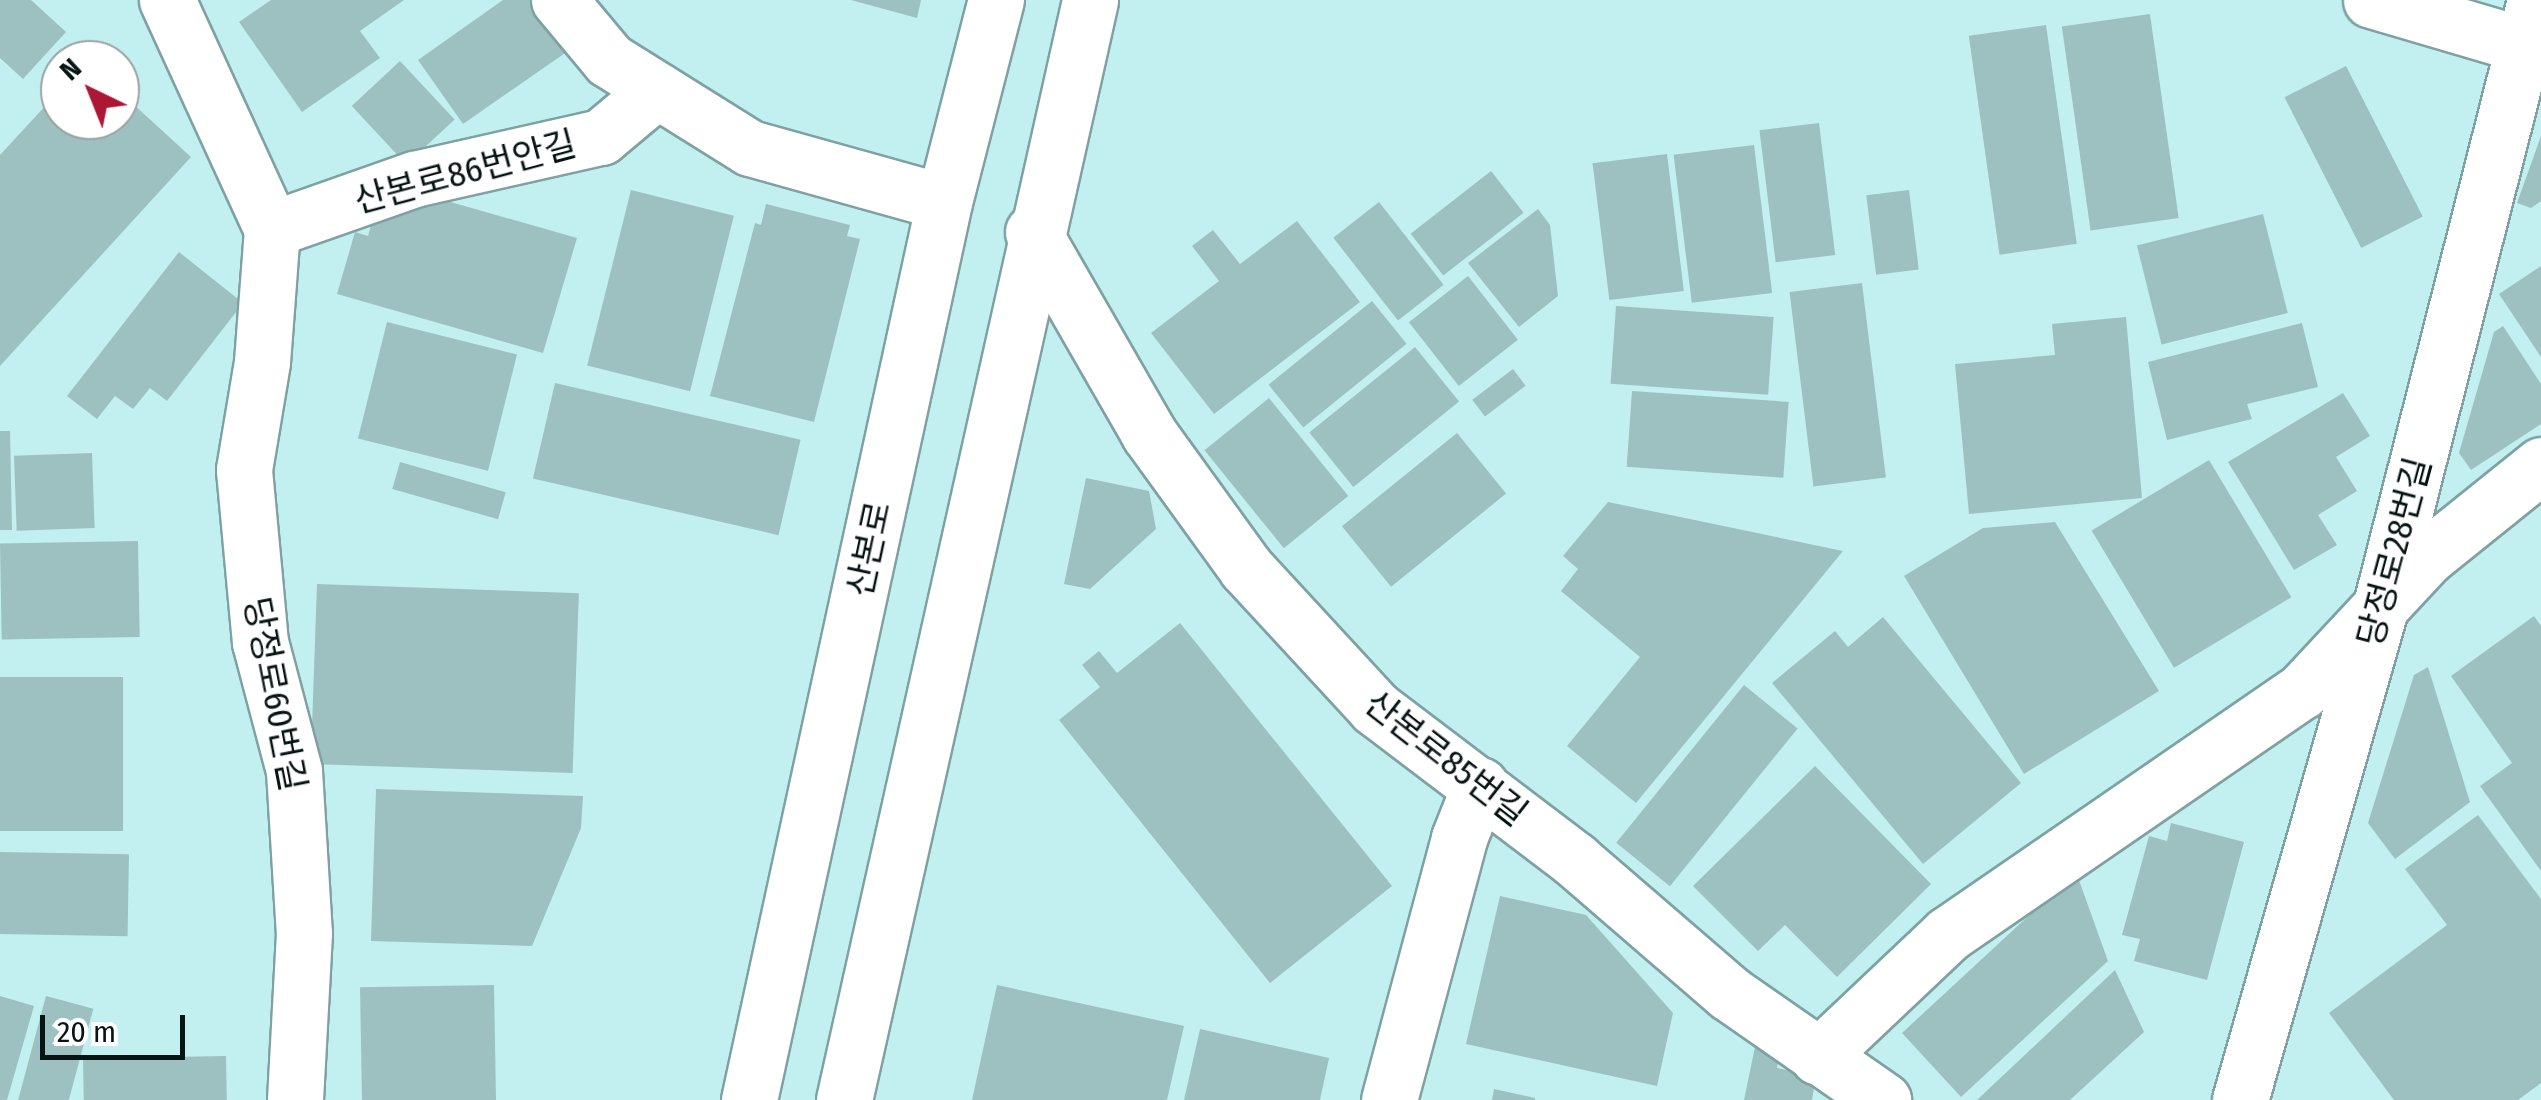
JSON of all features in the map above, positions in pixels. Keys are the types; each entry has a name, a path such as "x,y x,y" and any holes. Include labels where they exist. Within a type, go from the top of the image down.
{"street":[{"path":"167,0 272,229"},
{"path":"560,0 609,60 750,148 944,202"},
{"name":"산본로","path":"749,1100 944,202 996,0"},
{"path":"844,1100 1033,232 1090,0"},
{"path":"2371,0 2534,31"},
{"name":"당정로28번길","path":"2240,1100 2382,605 2534,31"},
{"name":"산본로86번안길","path":"272,229 414,179 601,137 657,90"},
{"name":"당정로60번길","path":"272,229 262,362 244,470 260,642 294,771 304,933 295,1100"},
{"name":"산본로85번길","path":"1033,232 1149,434 1246,568 1375,708 1480,785 1652,933 1818,1058 1882,1100"},
{"path":"1818,1058 1948,934 2302,692 2382,605 2488,503 2541,466"},
{"path":"1389,1100 1458,838 1480,785"}],"shaded area":[{"path":"0,0 2541,0 2541,1100 0,1100"}],"building":[{"path":"0,0 31,0 66,32 59,40 40,40 40,60 23,79 0,58"},
{"path":"271,0 404,0 360,31 380,58 302,112 239,22"},
{"path":"503,0 533,0 568,51 463,124 418,60"},
{"path":"851,0 921,0 917,18"},
{"path":"2150,14 2179,218 2091,230 2062,26"},
{"path":"2046,25 2077,244 2000,255 1969,36"},
{"path":"400,61 455,120 406,165 352,106"},
{"path":"2346,66 2423,217 2361,248 2285,97"},
{"path":"140,110 191,157 0,366 0,155 40,112 40,140 140,140"},
{"path":"1819,123 1835,255 1776,262 1759,130"},
{"path":"2541,136 2541,201 2531,208 2517,203"},
{"path":"1754,145 1772,293 1692,303 1674,155"},
{"path":"1667,154 1684,291 1609,300 1593,163"},
{"path":"1491,171 1524,213 1443,276 1411,234"},
{"path":"631,190 734,216 690,391 587,366"},
{"path":"1909,190 1919,269 1876,275 1866,195"},
{"path":"433,197 577,238 543,353 337,294 355,232 368,236 373,218"},
{"path":"1379,202 1444,285 1398,320 1333,238"},
{"path":"766,204 850,225 847,236 860,239 814,422 710,396 755,223 761,225"},
{"path":"1538,209 1550,225 1558,296 1519,327 1468,263"},
{"path":"2263,214 2288,313 2162,344 2137,245"},
{"path":"1297,221 1360,302 1214,414 1151,333 1219,281 1192,246 1213,230 1240,264"},
{"path":"179,252 243,303 167,401 150,388 133,409 115,396 97,419 67,396"},
{"path":"2541,266 2541,357 2499,294"},
{"path":"1468,276 1518,340 1459,386 1409,322"},
{"path":"1862,283 1886,478 1813,486 1790,292"},
{"path":"1372,301 1407,344 1303,427 1269,385"},
{"path":"1616,306 1774,317 1768,395 1611,384"},
{"path":"2126,317 2142,498 1969,514 1955,364 2055,355 2052,324"},
{"path":"387,322 517,354 488,471 358,438"},
{"path":"2302,323 2318,387 2247,404 2252,419 2167,440 2148,362"},
{"path":"2503,326 2541,384 2541,424 2471,470 2459,453 2494,332"},
{"path":"1415,347 1459,401 1353,487 1309,433"},
{"path":"1513,369 1526,386 1485,416 1472,400"},
{"path":"555,383 801,440 778,535 533,478"},
{"path":"1632,391 1789,402 1783,478 1627,467"},
{"path":"2343,393 2370,436 2336,457 2357,491 2318,515 2337,545 2294,570 2228,462"},
{"path":"1269,398 1348,496 1284,548 1204,450"},
{"path":"0,431 10,431 12,530 0,530"},
{"path":"1457,433 1506,494 1391,587 1342,526"},
{"path":"92,453 95,528 17,531 14,456"},
{"path":"2209,460 2291,597 2174,668 2092,531"},
{"path":"400,462 506,492 498,519 392,489"},
{"path":"1086,478 1149,491 1156,529 1090,589 1064,584"},
{"path":"1608,502 1843,551 1636,803 1567,746 1640,657 1561,591 1578,569 1563,556"},
{"path":"2055,522 2159,691 2024,774 1904,576 1983,528"},
{"path":"138,541 140,637 2,639 0,543"},
{"path":"317,584 579,593 573,773 311,764"},
{"path":"2534,616 2541,626 2541,871 2480,786 2512,763 2451,676"},
{"path":"1883,617 2021,783 1923,864 1772,683 1835,631 1848,647"},
{"path":"1180,623 1392,886 1270,983 1059,720 1100,687 1082,665 1099,651 1117,673"},
{"path":"2428,667 2470,802 2395,859 2368,823 2414,675"},
{"path":"0,677 123,677 123,831 0,831"},
{"path":"1744,685 1798,728 1670,886 1616,843"},
{"path":"1815,766 1931,884 1837,977 1785,925 1758,951 1693,886"},
{"path":"376,789 583,796 581,828 532,946 371,941"},
{"path":"2478,815 2541,899 2541,1083 2518,1100 2394,1100 2329,1013 2447,925 2405,869"},
{"path":"2171,823 2244,842 2207,980 2134,961 2140,939 2122,935 2149,836 2167,841"},
{"path":"0,852 129,854 128,936 0,934"},
{"path":"2076,872 2108,961 1961,1097 1902,1033"},
{"path":"1500,896 1586,915 1673,1013 1657,1086 1466,1044"},
{"path":"2115,970 2144,1032 2070,1100 1977,1100"},
{"path":"494,985 496,1100 362,1100 360,987"},
{"path":"997,985 1184,1026 1167,1100 972,1100"},
{"path":"0,996 34,1006 7,1100 0,1100"},
{"path":"46,996 93,1009 69,1100 18,1100"},
{"path":"1200,1029 1329,1058 1320,1100 1184,1100"},
{"path":"1756,1042 1781,1047 1777,1068 1816,1076 1812,1100 1744,1100"},
{"path":"226,1056 227,1100 84,1100 83,1058"},
{"path":"1494,1089 1535,1098 1535,1100 1492,1100"}]}
